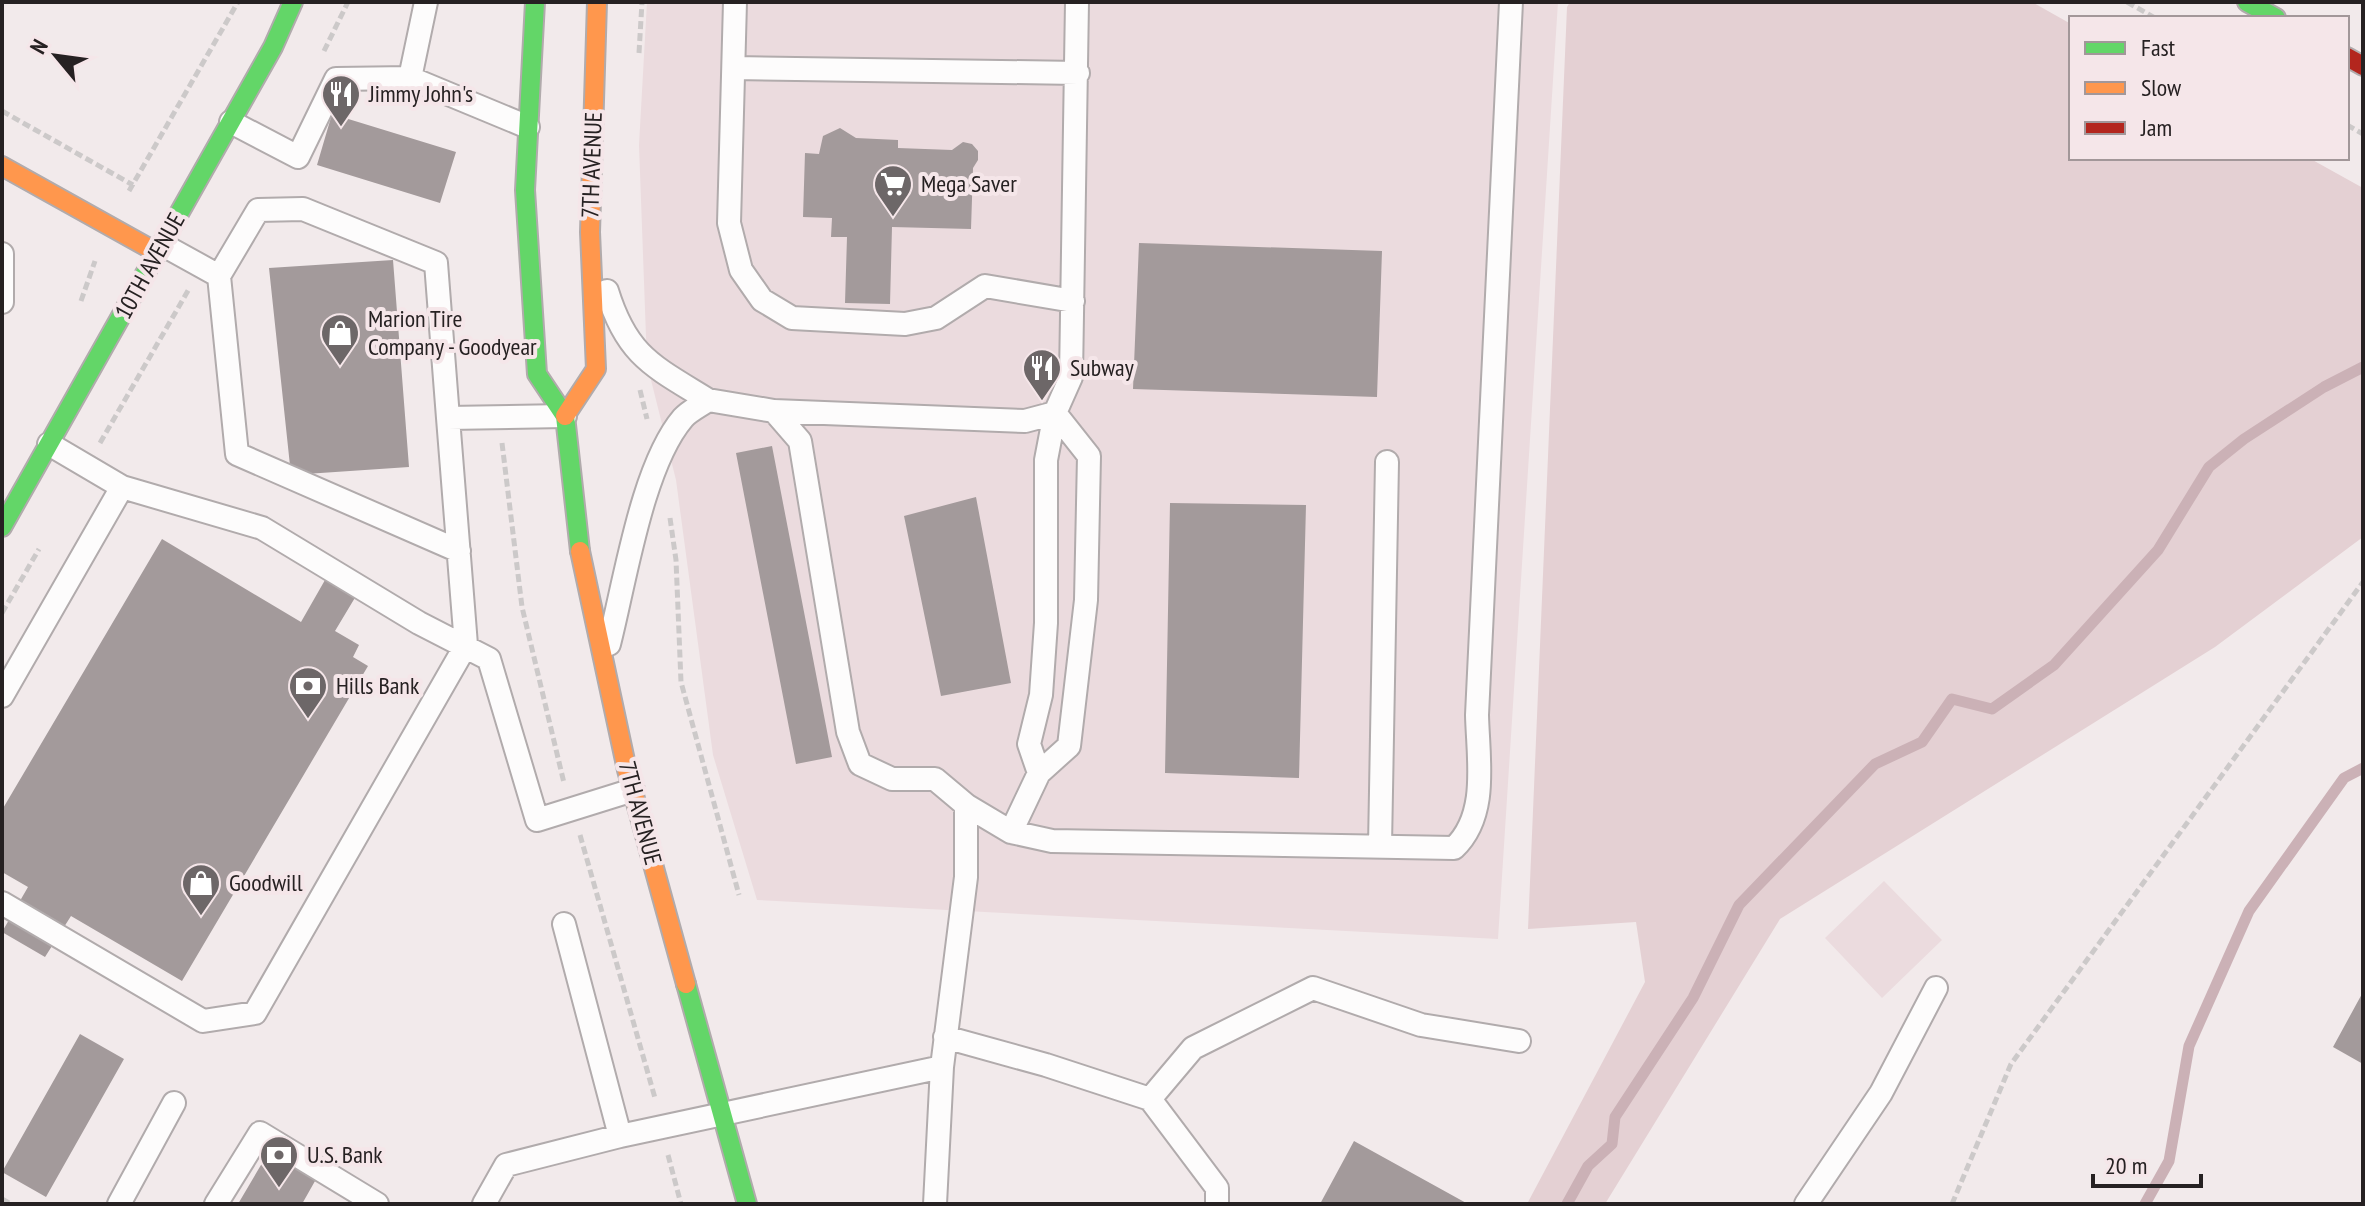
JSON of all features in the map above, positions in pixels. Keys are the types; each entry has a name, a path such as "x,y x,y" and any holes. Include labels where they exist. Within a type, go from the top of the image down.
{"main road":[{"name":"10TH AVENUE","path":"2,527 231,122 293,2"},
{"name":"7TH AVENUE","path":"535,2 525,190 537,374 565,416 583,574 604,665 633,790 747,1204"},
{"name":"7TH AVENUE","path":"565,416 596,369 590,232 597,2"},
{"path":"2247,2 2272,16"},
{"path":"2,166 160,249"}],"lane":[{"path":"410,78 426,2"},
{"path":"735,2 729,223 741,270 762,300 792,318 905,324 936,318 985,286 1073,301"},
{"path":"1039,773 1029,744 1041,695 1046,623 1046,460 1055,413 1071,377 1077,2"},
{"path":"774,411 800,441 848,732 860,764 892,779 935,779 964,804 1011,832 1052,841 1454,848 1470,833 1478,798 1477,715 1511,2"},
{"path":"734,68 1078,73"},
{"path":"231,122 298,157 336,79 410,78 528,127"},
{"path":"2,903 203,1021 255,1013 466,645 459,551 436,263 303,209 258,210 210,271 237,454 459,551"},
{"path":"590,232 617,322 641,357 708,400 774,411 1025,421 1055,413"},
{"path":"160,249 210,271"},
{"path":"2,254 2,302"},
{"path":"604,665 646,497 666,443 684,416 708,400"},
{"path":"1011,832 1039,773 1069,746 1086,600 1089,456 1055,413"},
{"path":"448,418 565,416"},
{"path":"49,444 122,487 262,528 419,623 489,659 537,820 633,790"},
{"path":"1380,846 1387,462"},
{"path":"2,696 122,487"},
{"path":"935,1204 942,1067 966,877 964,804"},
{"path":"564,924 620,1136"},
{"path":"1150,1099 1193,1048 1313,988 1421,1025 1519,1041"},
{"path":"1806,1204 1881,1093 1936,988"},
{"path":"945,1037 1150,1099 1217,1188 1217,1204"},
{"path":"484,1204 506,1165 620,1136 942,1067"},
{"path":"119,1204 174,1103"},
{"path":"216,1204 260,1133 377,1204"}],"path":[{"path":"323,53 348,2"},
{"path":"2127,2 2152,16"},
{"path":"2,111 133,185"},
{"path":"87,467 210,271"},
{"path":"2,613 40,546"},
{"path":"1952,1204 2011,1064 2363,582"},
{"path":"2,1199 11,1204"}],"shaded area":[{"path":"647,2 1558,2 1498,939 757,900 713,755 676,480 647,364 639,145"},
{"path":"1570,2 2032,2 2069,23 2069,160 2313,160 2363,188 2363,537 2215,647 1780,919 1605,1204 1527,1204 1645,982 1636,922 1528,929 1567,7"},
{"path":"1884,881 1942,940 1882,998 1825,938"}],"building":[{"path":"332,114 456,152 440,203 317,165"},
{"path":"840,128 856,138 898,140 898,148 952,150 963,142 972,144 978,151 978,160 973,168 971,229 892,227 890,304 845,303 847,237 831,237 832,218 803,217 805,153 819,154 823,136"},
{"path":"1139,243 1382,251 1377,397 1133,389"},
{"name":"Marion Tire Company - Goodyear","path":"393,260 409,467 291,475 269,268"},
{"path":"772,446 832,757 796,764 736,453"},
{"path":"976,497 1011,683 941,696 904,516"},
{"path":"1170,503 1306,505 1299,778 1165,773"},
{"path":"162,539 301,622 329,573 359,591 335,631 359,645 353,657 368,666 182,981 71,916 45,957 2,932 28,887 2,872 2,810"},
{"path":"2363,992 2363,1064 2333,1047"},
{"path":"80,1034 124,1059 46,1197 2,1172"},
{"path":"1354,1141 1468,1204 1320,1204"},
{"name":"U.S. Bank","path":"271,1148 319,1174 302,1204 238,1204"}],"waterway":[{"path":"1567,1204 1588,1166 1612,1144 1615,1117 1693,998 1739,905 1875,764 1922,742 1952,699 1992,709 2054,665 2158,550 2209,467 2244,439 2324,387 2363,367"},
{"path":"2145,1204 2169,1161 2189,1046 2249,911 2344,778 2363,768"}],"traffic: fast":[{"path":"2,527 273,47 293,2"},
{"path":"535,2 525,190 537,374 565,416 580,551"},
{"path":"2247,2 2272,16"},
{"path":"686,984 747,1204"}],"traffic: slow":[{"path":"565,416 596,369 590,232 597,2"},
{"path":"2,166 158,253"},
{"path":"580,551 627,770 686,984"}],"traffic: jam":[{"path":"2349,58 2363,66"}],"place":[{"name":"Jimmy John's","path":"341,128"},
{"name":"Mega Saver","path":"893,218"},
{"name":"Marion Tire Company - Goodyear","path":"340,367"},
{"name":"Subway","path":"1042,402"},
{"name":"Hills Bank","path":"308,720"},
{"name":"Goodwill","path":"201,917"},
{"name":"U.S. Bank","path":"279,1189"}]}
